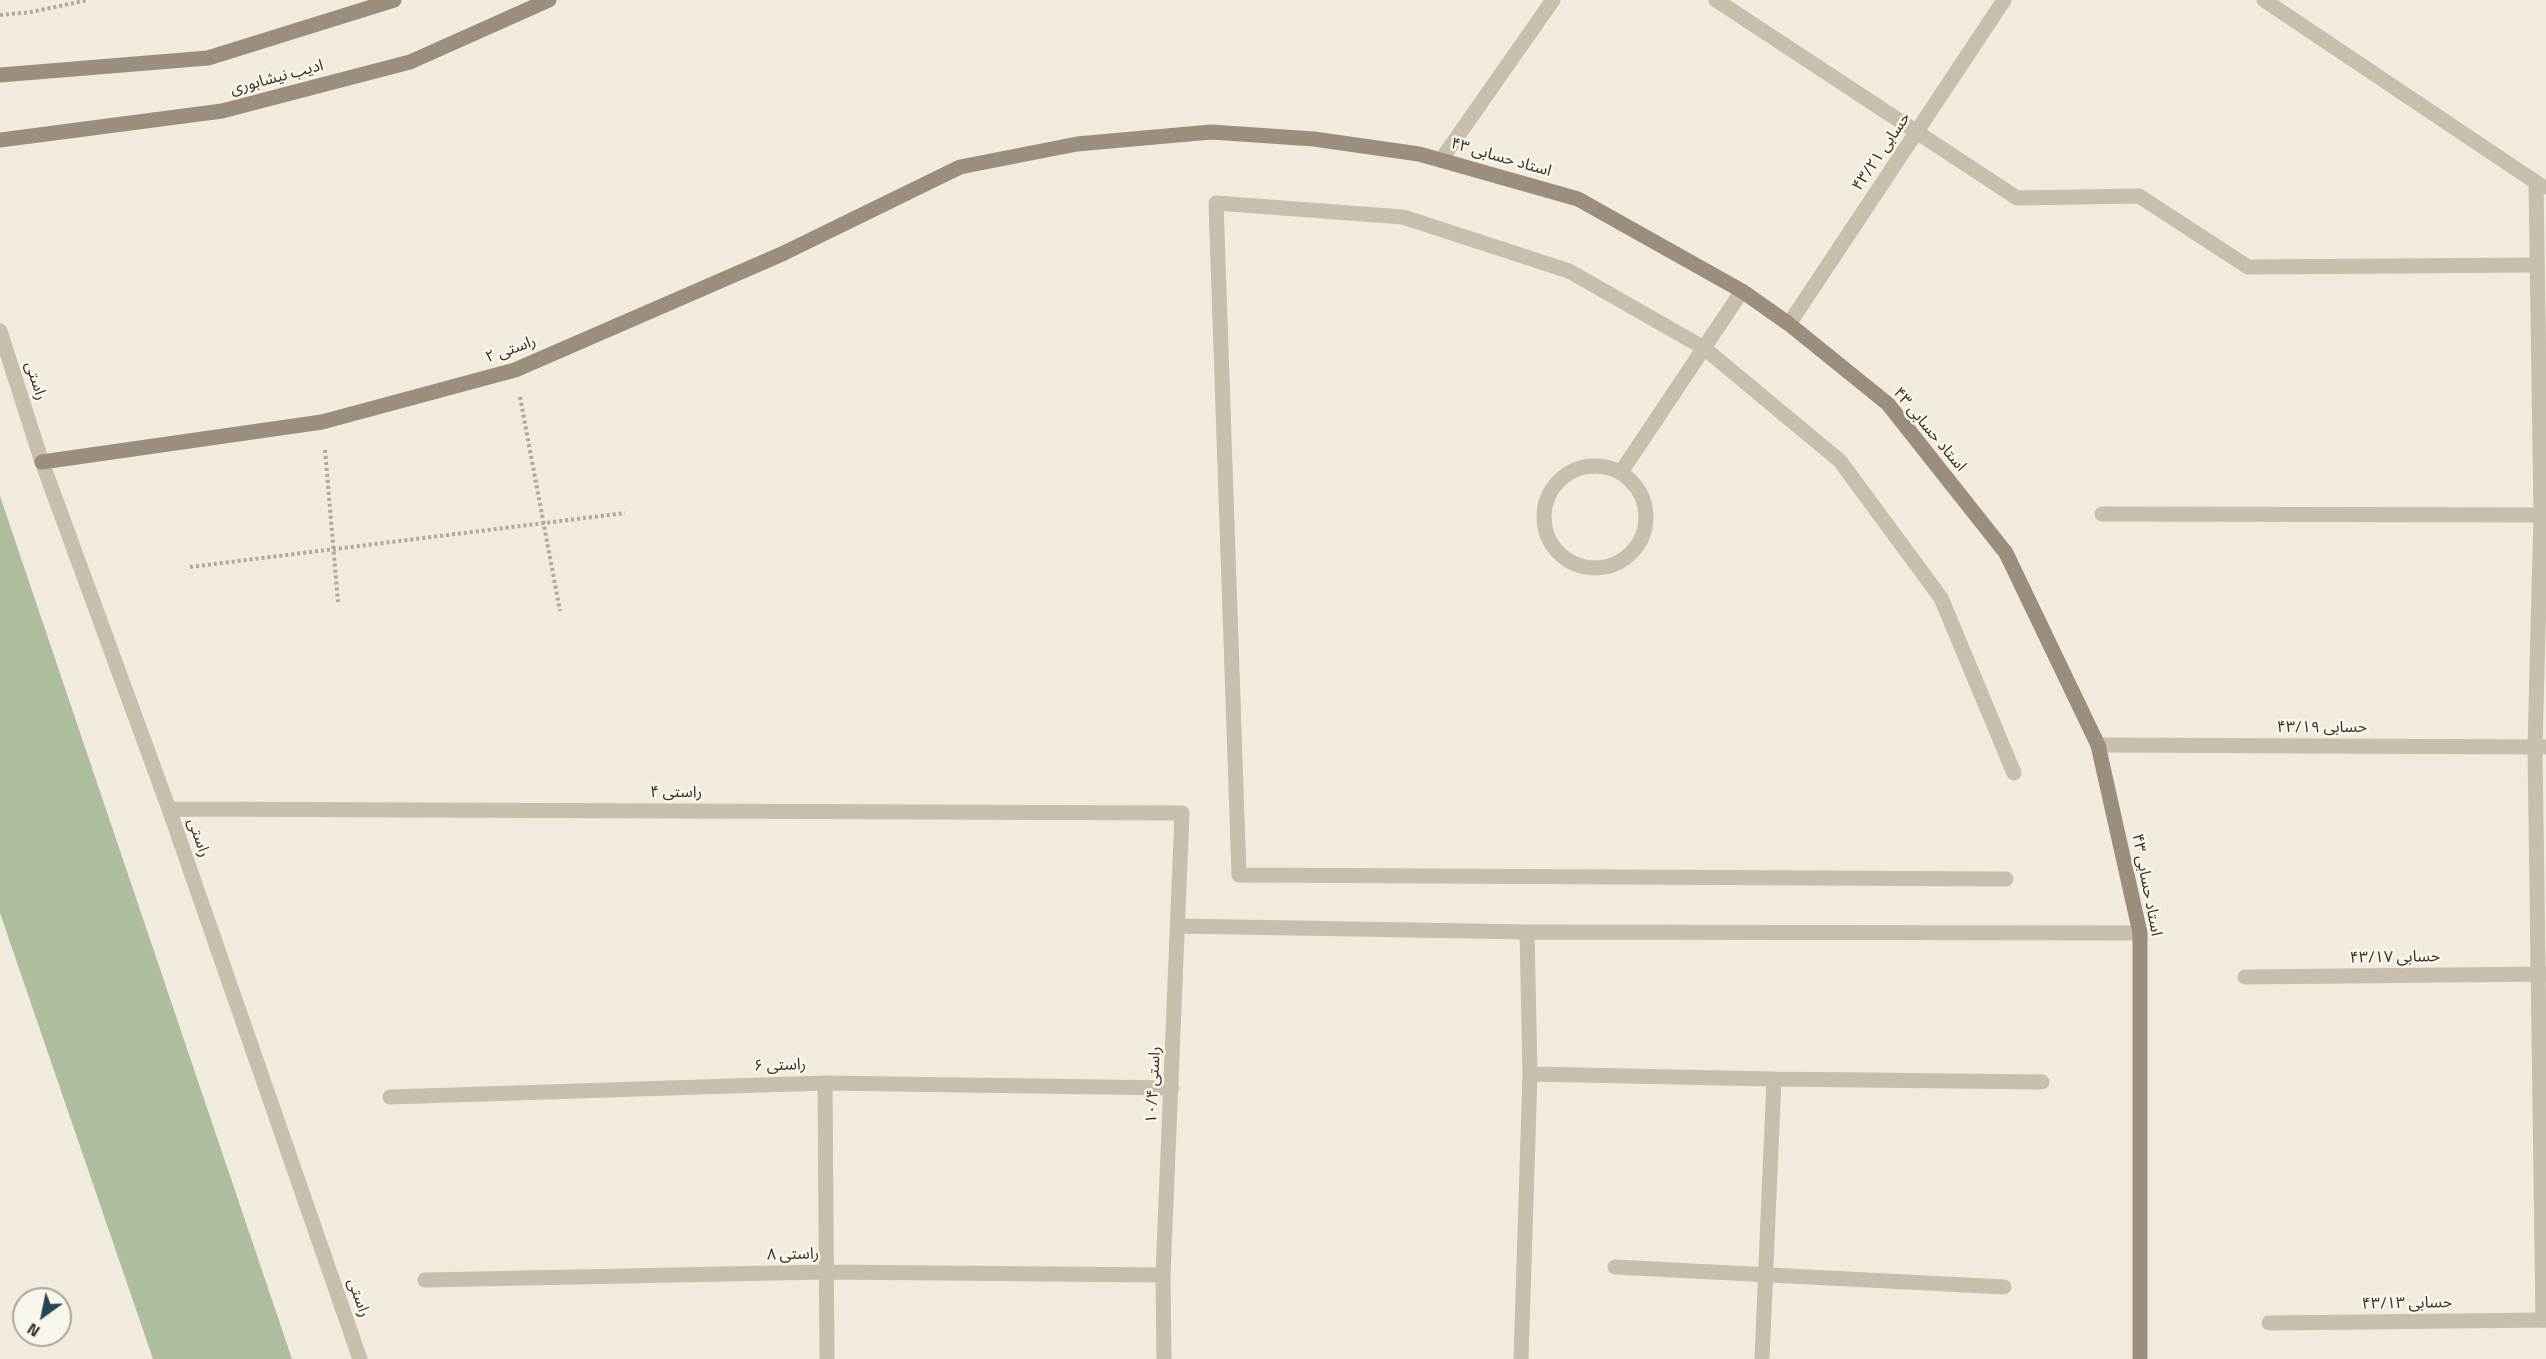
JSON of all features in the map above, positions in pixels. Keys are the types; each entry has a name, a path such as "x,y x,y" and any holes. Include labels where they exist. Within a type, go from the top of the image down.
{"street":[{"path":"0,75 208,58 394,0"},
{"name":"ادیب نیشابوری","path":"0,140 222,111 410,62 549,0"},
{"path":"1441,160 1553,0"},
{"path":"1716,0 2018,198 2139,196 2248,267 2537,265"},
{"name":"حسابی ۴۳/۲۱","path":"1790,324 2004,0"},
{"path":"2264,0 2541,185 2537,265 2543,515 2540,747 2545,1320"},
{"name":"استاد حسابی ۴۳","path":"960,167 1077,144 1211,132 1314,139 1419,154 1578,199 1742,291 1790,324 1888,404 2006,553 2098,745 2140,933 2140,1359"},
{"name":"راستی ۲","path":"42,462 322,422 515,370 782,254 960,167"},
{"path":"2006,879 1239,875 1216,203 1403,217 1569,271 1704,348 1840,461 1941,598 2014,773"},
{"path":"1621,472 1742,291"},
{"name":"راستی","path":"0,331 42,462 169,809 360,1359"},
{"path":"1586,466 1604,466 1621,472 1635,484 1644,500 1647,517 1644,535 1635,551 1621,562 1604,568 1586,568 1569,562 1555,550 1546,534 1543,517 1547,499 1555,484 1569,472 1586,466"},
{"path":"2102,514 2543,515"},
{"name":"حسابی ۴۳/۱۹","path":"2098,745 2540,747"},
{"name":"راستی ۴","path":"169,809 1182,813"},
{"name":"راستی ۱۰/۴","path":"1164,1359 1163,1275 1182,813"},
{"path":"1179,926 1527,932 2140,933"},
{"path":"1521,1359 1530,1074 1527,932"},
{"name":"حسابی ۴۳/۱۷","path":"2245,977 2542,974"},
{"path":"1530,1074 2042,1082"},
{"path":"1762,1359 1774,1079"},
{"path":"825,1083 827,1359"},
{"name":"راستی ۶","path":"390,1097 825,1083 1172,1088"},
{"path":"1615,1267 2004,1287"},
{"name":"راستی ۸","path":"425,1280 825,1272 1163,1275"},
{"name":"حسابی ۴۳/۱۳","path":"2269,1323 2545,1320"}],"path":[{"path":"0,15 32,12 88,0"},
{"path":"515,370 560,611"},
{"path":"322,422 338,602"},
{"path":"190,567 625,513"}],"green space":[{"path":"0,496 292,1359 153,1359 0,913"}]}
